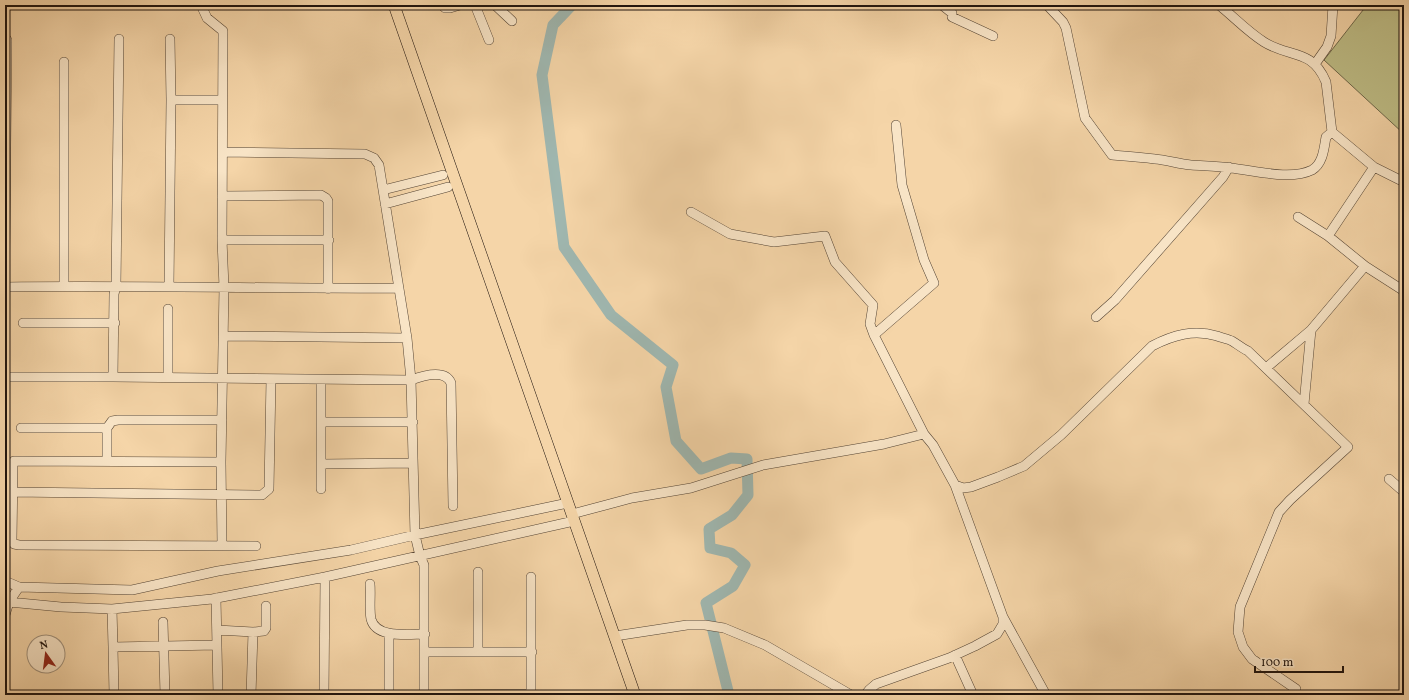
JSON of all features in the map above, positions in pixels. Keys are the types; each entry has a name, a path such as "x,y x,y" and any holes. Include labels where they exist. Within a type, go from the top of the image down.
{"main road":[{"path":"394,5 635,695"}],"street":[{"path":"201,5 207,18 223,31 222,240 224,287 221,462 222,546"},
{"path":"442,5 445,8 460,5"},
{"path":"475,5 489,40"},
{"path":"495,5 512,21"},
{"path":"942,5 952,13 952,17 993,36"},
{"path":"1047,5 1063,22 1066,28 1084,118 1112,155 1155,159 1190,165 1229,167 1278,175 1294,174 1312,170 1318,164 1323,152 1326,138 1332,132"},
{"path":"1219,5 1264,41 1274,47 1307,58 1315,64 1326,82 1332,132 1374,167 1404,182"},
{"path":"1315,64 1327,47 1331,36 1333,5"},
{"path":"5,37 8,40 5,251"},
{"path":"113,377 115,324 114,294 116,286 119,39"},
{"path":"169,287 171,100 170,39"},
{"path":"64,62 64,286"},
{"path":"171,100 222,100"},
{"path":"874,335 934,283 924,260 902,185 896,125"},
{"path":"223,152 364,154 374,158 379,165 407,338 411,380 415,535 420,556 424,565 424,695 531,694 532,577"},
{"path":"1096,317 1115,300 1229,167"},
{"path":"1328,236 1374,167"},
{"path":"383,190 443,175"},
{"path":"385,204 448,187"},
{"path":"222,196 324,196 328,201 328,289"},
{"path":"691,212 730,234 774,242 826,236 835,262 873,304 870,324 874,335 924,434 933,445 955,485 1003,617 1046,695"},
{"path":"1298,217 1328,236 1365,266 1404,291"},
{"path":"222,240 329,240"},
{"path":"1266,368 1311,330 1365,266"},
{"path":"5,287 116,286 328,289 398,288"},
{"path":"168,309 168,377"},
{"path":"23,324 115,324"},
{"path":"1304,404 1311,330"},
{"path":"955,485 963,488 971,487 998,478 1024,466 1061,435 1152,346 1166,339 1194,332 1219,336 1231,340 1248,351 1348,447 1279,512 1240,607 1238,632 1243,647 1252,659 1296,689"},
{"path":"223,336 407,338"},
{"path":"5,377 222,377 321,380 411,380 421,376 445,376 449,379 450,383 453,506"},
{"path":"12,492 262,495 269,489 271,379"},
{"path":"320,489 321,380"},
{"path":"107,461 107,428 112,421 222,420"},
{"path":"321,422 413,422"},
{"path":"21,428 107,428"},
{"path":"7,602 61,607 112,609 216,598 325,577 420,556 573,518 632,498 691,488 763,465 884,444 924,434"},
{"path":"221,462 14,461 12,492 12,541 14,544 19,545 256,546"},
{"path":"321,464 413,463"},
{"path":"1390,479 1404,492"},
{"path":"5,581 19,586 132,590 218,570 352,550 415,535 568,503"},
{"path":"478,572 478,651"},
{"path":"324,695 325,577"},
{"path":"370,584 371,618 375,627 380,631 389,634 425,634"},
{"path":"5,615 7,602 19,586"},
{"path":"216,598 218,695"},
{"path":"217,630 253,632 264,631 266,628 266,606"},
{"path":"112,609 114,695"},
{"path":"866,695 868,690 876,684 956,655 997,634 1003,624 1003,617"},
{"path":"164,622 165,695"},
{"path":"615,636 672,626 705,625 724,628 765,645 851,695"},
{"path":"251,695 253,632"},
{"path":"389,634 389,695"},
{"path":"113,647 217,645"},
{"path":"425,652 532,652"},
{"path":"956,655 973,695"}],"shaded area":[{"path":"1367,5 1404,5 1404,134 1324,60"}],"waterway":[{"path":"572,5 553,25 542,75 564,247 611,315 673,365 666,387 676,441 701,469 731,458 747,459 748,495 732,515 709,529 710,548 731,553 745,565 733,586 706,603 729,695"}]}
